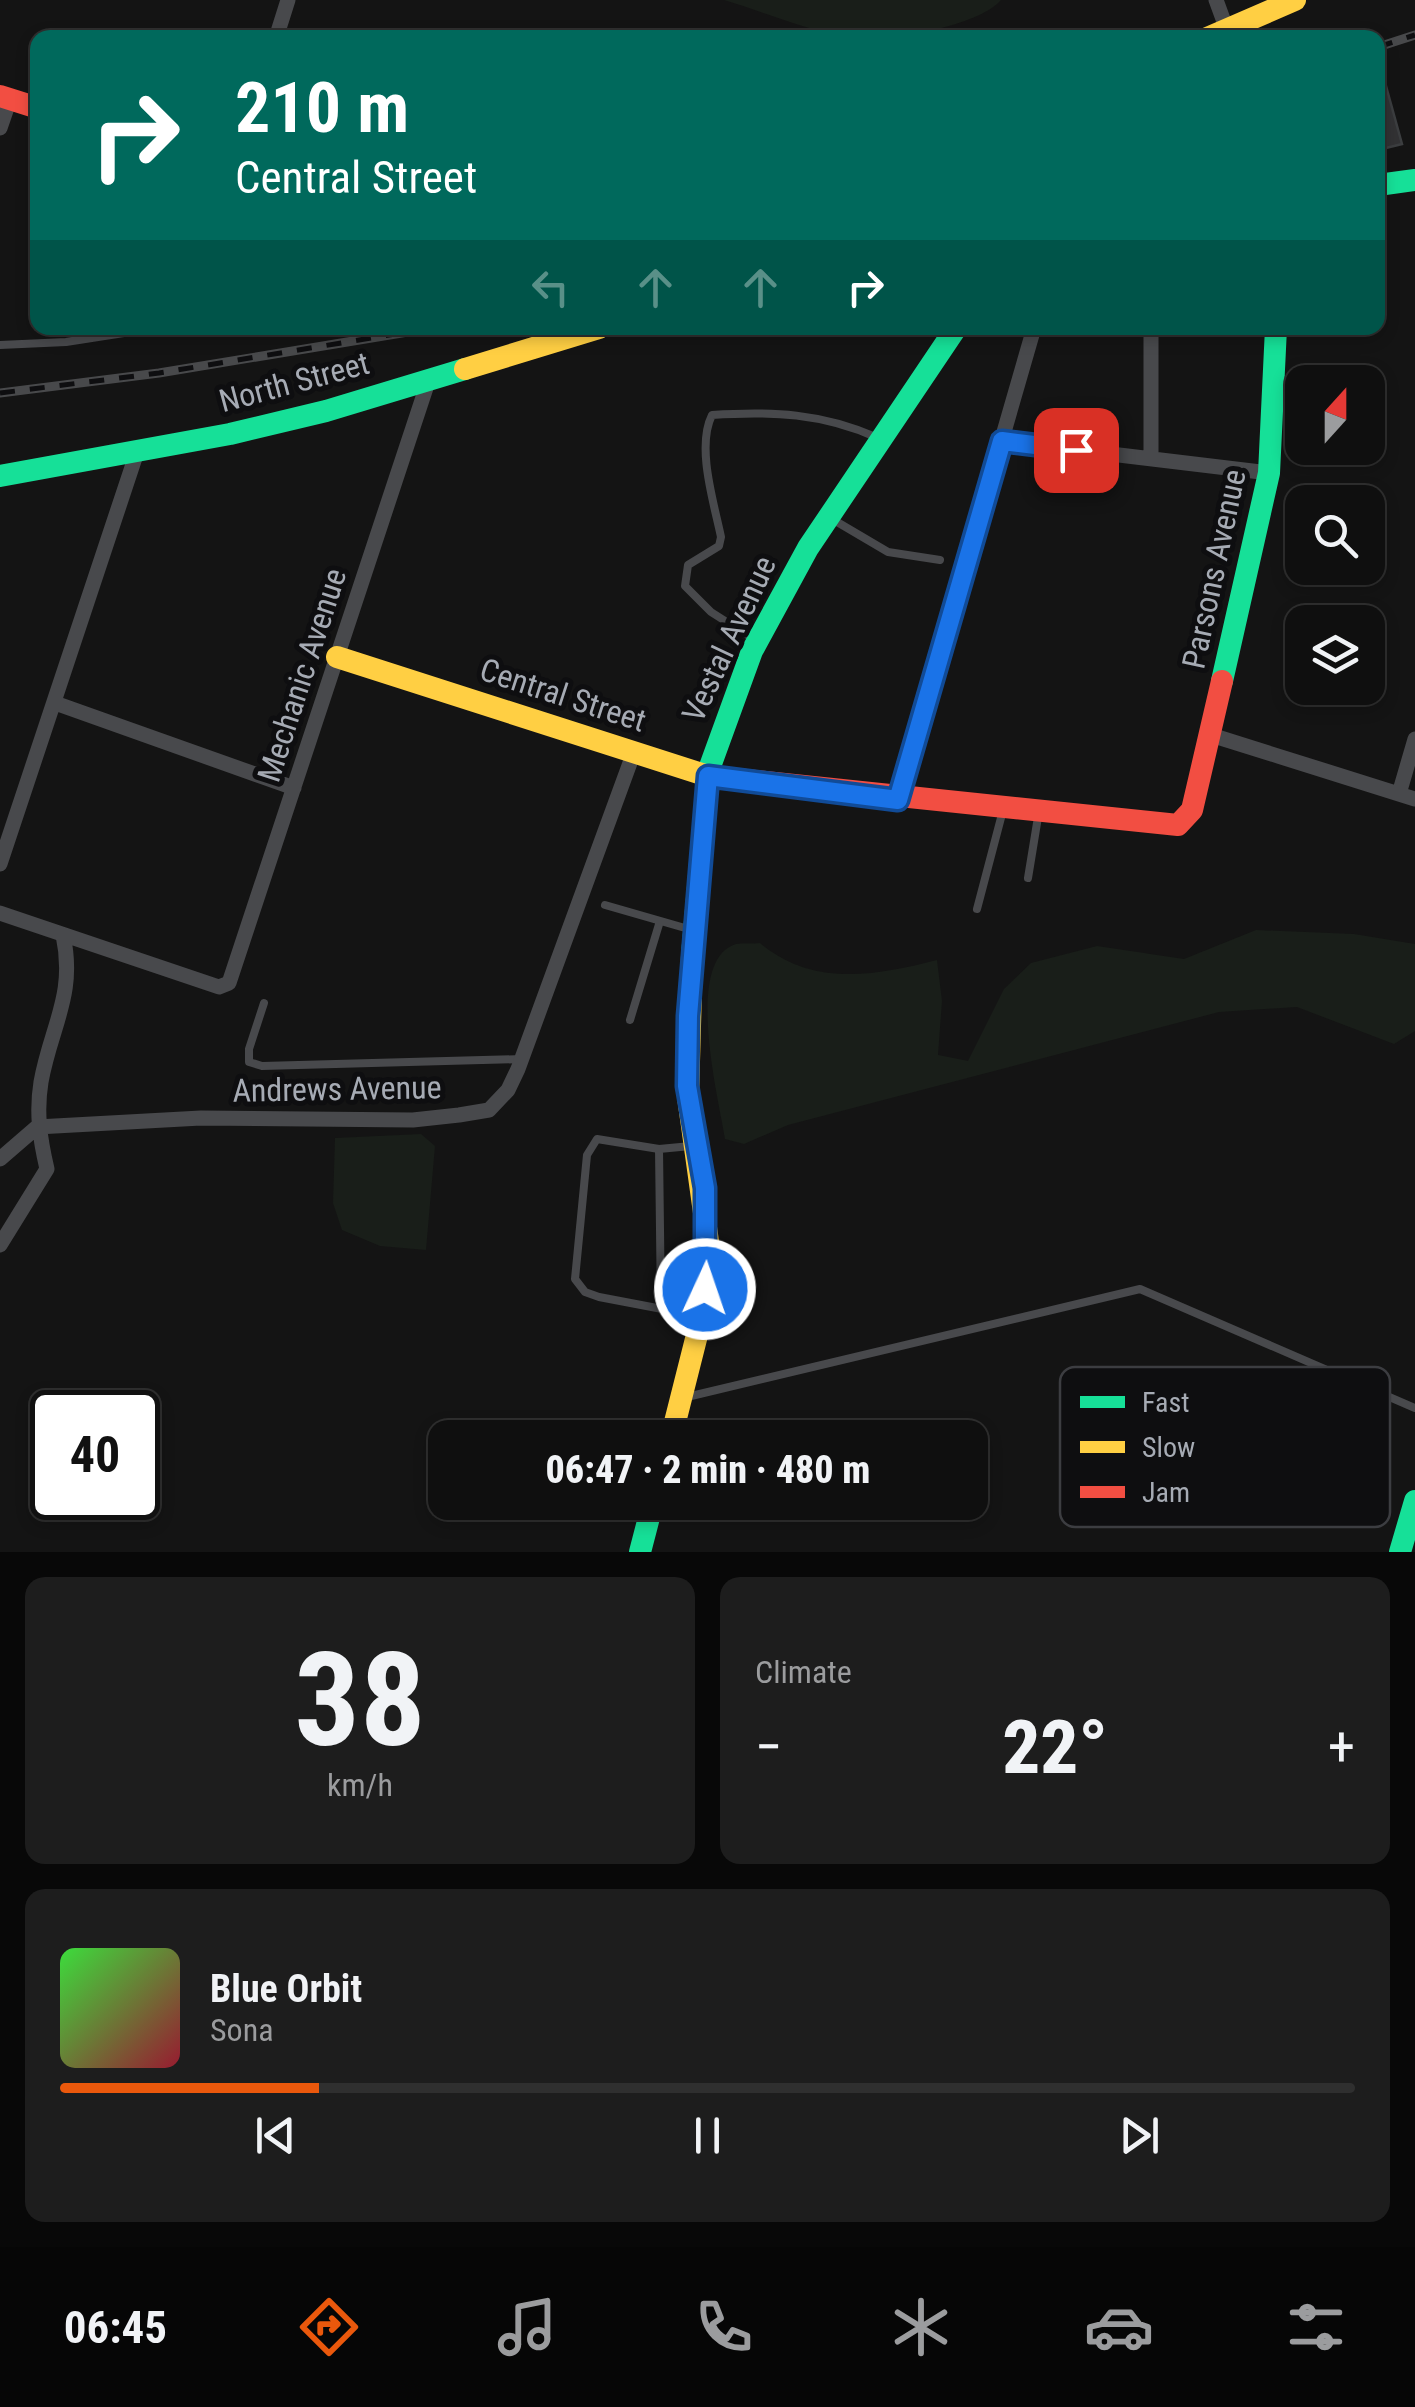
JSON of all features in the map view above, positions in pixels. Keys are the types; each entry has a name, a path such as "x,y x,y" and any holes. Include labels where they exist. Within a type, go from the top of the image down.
{"street":[{"path":"279,30 288,0"},
{"path":"1216,0 1217,30"},
{"path":"1226,30 1295,0"},
{"path":"0,128 5,97 30,105"},
{"path":"1385,184 1415,180"},
{"name":"North Street","path":"0,476 137,452 326,411 576,335"},
{"name":"Vestal Avenue","path":"676,1420 702,1316 708,1228 687,1086 694,931 708,776 728,704 758,641 828,516 952,335"},
{"path":"898,800 1032,335"},
{"path":"1150,459 1151,335"},
{"name":"Parsons Avenue","path":"1187,819 1211,735 1269,474 1276,335"},
{"name":"Mechanic Avenue","path":"63,935 219,988 226,986 428,379"},
{"path":"1002,441 1269,474"},
{"path":"0,864 137,452"},
{"name":"Central Street","path":"337,657 708,776 898,800 1178,826 1187,819"},
{"path":"55,703 294,788"},
{"path":"1211,735 1407,797 1415,739"},
{"name":"Andrews Avenue","path":"37,1127 201,1118 413,1120 489,1110 502,1100 522,1059 634,752"},
{"path":"0,914 63,935 70,968 41,1081 37,1127 47,1169 0,1245"},
{"path":"0,1159 37,1127"},
{"path":"1400,1552 1415,1500"},
{"path":"640,1552 648,1520"}],"lane":[{"path":"0,346 120,335"},
{"path":"758,641 711,612 685,586 688,565 719,546 706,448 706,426 712,415 760,412 808,416 844,422 882,440"},
{"path":"828,516 888,552 940,560"},
{"path":"977,909 1003,809"},
{"path":"1028,878 1038,812"},
{"path":"605,905 694,931"},
{"path":"630,1020 660,921"},
{"path":"264,1003 248,1049 249,1062 262,1066 522,1059"},
{"path":"695,1146 659,1149 597,1139 587,1155 575,1279 584,1292 600,1298 702,1316"},
{"path":"659,1149 661,1309"},
{"path":"682,1398 738,1388 1140,1289 1320,1367"},
{"path":"1390,1397 1415,1408"}],"shaded area":[{"path":"724,0 1001,0 972,18 932,30 814,30"},
{"path":"1256,930 1354,934 1415,944 1415,1031 1394,1044 1297,1007 1219,1012 788,1125 744,1144 725,1139 708,1033 708,1002 711,976 720,955 736,944 760,943 801,966 845,974 937,960 942,1001 938,1055 968,1061 1004,989 1031,963 1097,946 1184,959"},
{"path":"421,1134 435,1146 426,1250 380,1246 342,1230 333,1203 335,1138"}],"building":[{"path":"1385,86 1402,144 1385,148"}],"railway":[{"path":"1385,45 1415,35"},
{"path":"0,393 159,373 390,335"}],"traffic: fast":[{"path":"1385,184 1415,180"},
{"path":"692,955 708,772 752,651 808,548 951,335"},
{"path":"1222,681 1269,473 1276,335"},
{"path":"0,476 230,434 326,411 465,369"},
{"path":"1400,1552 1415,1501"},
{"path":"640,1552 648,1520"}],"traffic: slow":[{"path":"1226,30 1295,0"},
{"path":"465,369 576,335"},
{"path":"337,657 708,776"},
{"path":"676,1420 698,1331 709,1249 688,1097 692,955"}],"traffic: jam":[{"path":"0,96 30,105"},
{"path":"708,776 1178,825 1192,810 1222,681"}],"route":[{"path":"705,1289 705,1188 687,1086 688,1016 708,776 898,800 1002,441 1076,450"}]}
